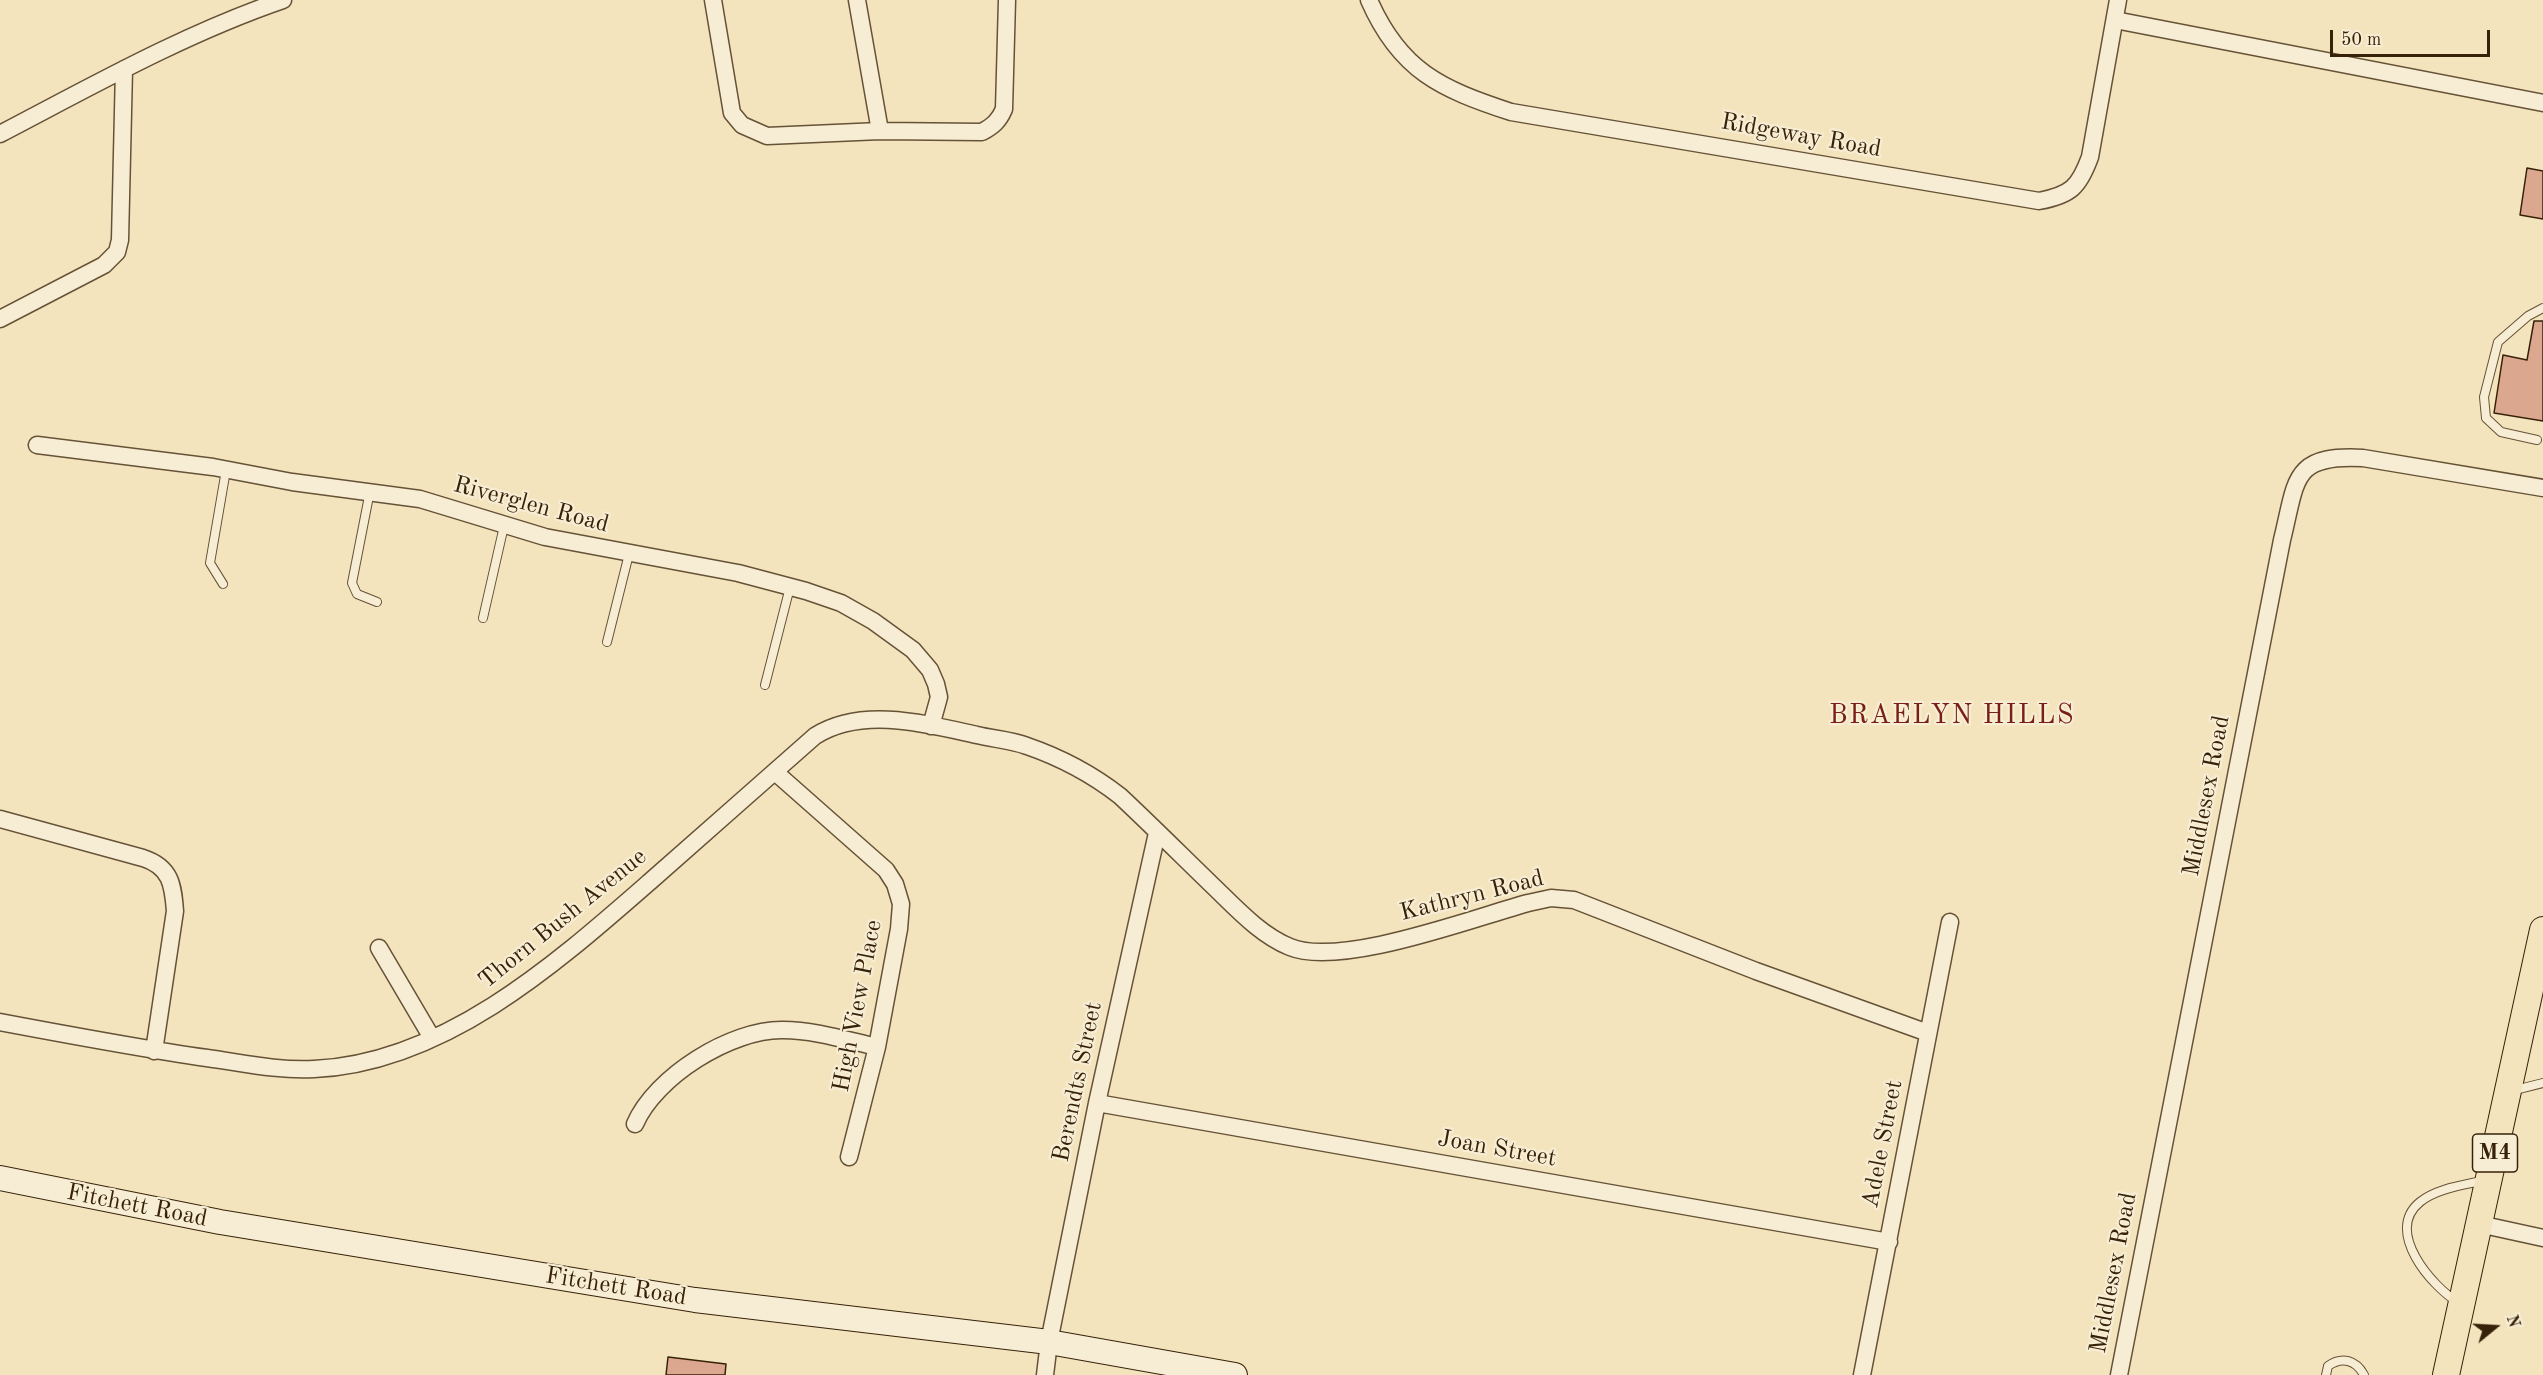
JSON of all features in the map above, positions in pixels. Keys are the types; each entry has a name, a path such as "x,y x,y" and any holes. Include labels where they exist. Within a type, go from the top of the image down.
{"main road":[{"name":"M4","path":"2446,1375 2508,1092 2538,981 2543,930"}],"street":[{"path":"0,134 124,69 232,18 283,0"},
{"path":"712,0 732,113 742,125 767,136 880,131 982,132 1000,119 1004,109 1007,0"},
{"path":"857,0 880,131"},
{"name":"Ridgeway Road","path":"1369,0 1386,36 1409,62 1434,81 1467,98 1511,112 2039,201 2064,194 2075,188 2084,175 2090,157 2118,0"},
{"path":"2115,20 2543,104"},
{"path":"0,319 104,266 117,252 120,240 124,69"},
{"name":"Riverglen Road","path":"37,445 420,499 545,537 738,573 841,603 873,621 913,650 930,670 939,697 931,726"},
{"name":"Middlesex Road","path":"2119,1375 2282,540 2296,484 2306,467 2321,459 2339,457 2363,458 2543,488"},
{"name":"Thorn Bush Avenue","path":"0,1022 154,1051 285,1069 314,1069 380,1057 432,1038 513,995 598,927 815,736 843,723 862,720 931,726"},
{"name":"Kathryn Road","path":"931,726 1025,745 1056,758 1105,784 1237,909 1266,933 1290,947 1314,953 1334,953 1365,948 1528,903 1551,898 1574,900 1756,971 1928,1033"},
{"name":"High View Place","path":"775,772 868,851 886,870 896,885 901,904 899,928 878,1047 849,1157"},
{"path":"0,819 158,862 168,875 173,891 175,911 154,1051"},
{"name":"Berendts Street","path":"1045,1375 1049,1342 1097,1103 1157,833"},
{"name":"Adele Street","path":"1862,1375 1950,922"},
{"path":"379,948 432,1038"},
{"path":"635,1124 642,1107 669,1077 692,1061 749,1036 780,1030 802,1031 878,1047"},
{"name":"Joan Street","path":"1097,1103 1889,1242"},
{"name":"Fitchett Road","path":"0,1178 220,1222 695,1300 1049,1342 1220,1374"},
{"path":"2479,1224 2543,1238"}],"lane":[{"path":"2537,440 2501,432 2486,418 2484,397 2498,342 2528,316 2543,308"},
{"path":"224,584 210,563 226,470"},
{"path":"370,491 352,583 357,594 377,602"},
{"path":"483,618 504,526"},
{"path":"607,642 629,554"},
{"path":"765,685 790,587"},
{"path":"2508,1092 2543,1083"},
{"path":"2462,1305 2445,1295 2421,1267 2411,1245 2408,1222 2411,1211 2432,1195 2489,1179"},
{"path":"2326,1375 2328,1366 2345,1360 2355,1363 2364,1375"}],"building":[{"path":"2527,168 2543,171 2543,219 2520,215"},
{"path":"2534,321 2543,321 2543,421 2494,413 2503,355 2527,360"},
{"path":"668,1357 726,1364 725,1375 666,1375"}],"district":[{"name":"BRAELYN HILLS","path":"1952,716"}]}
